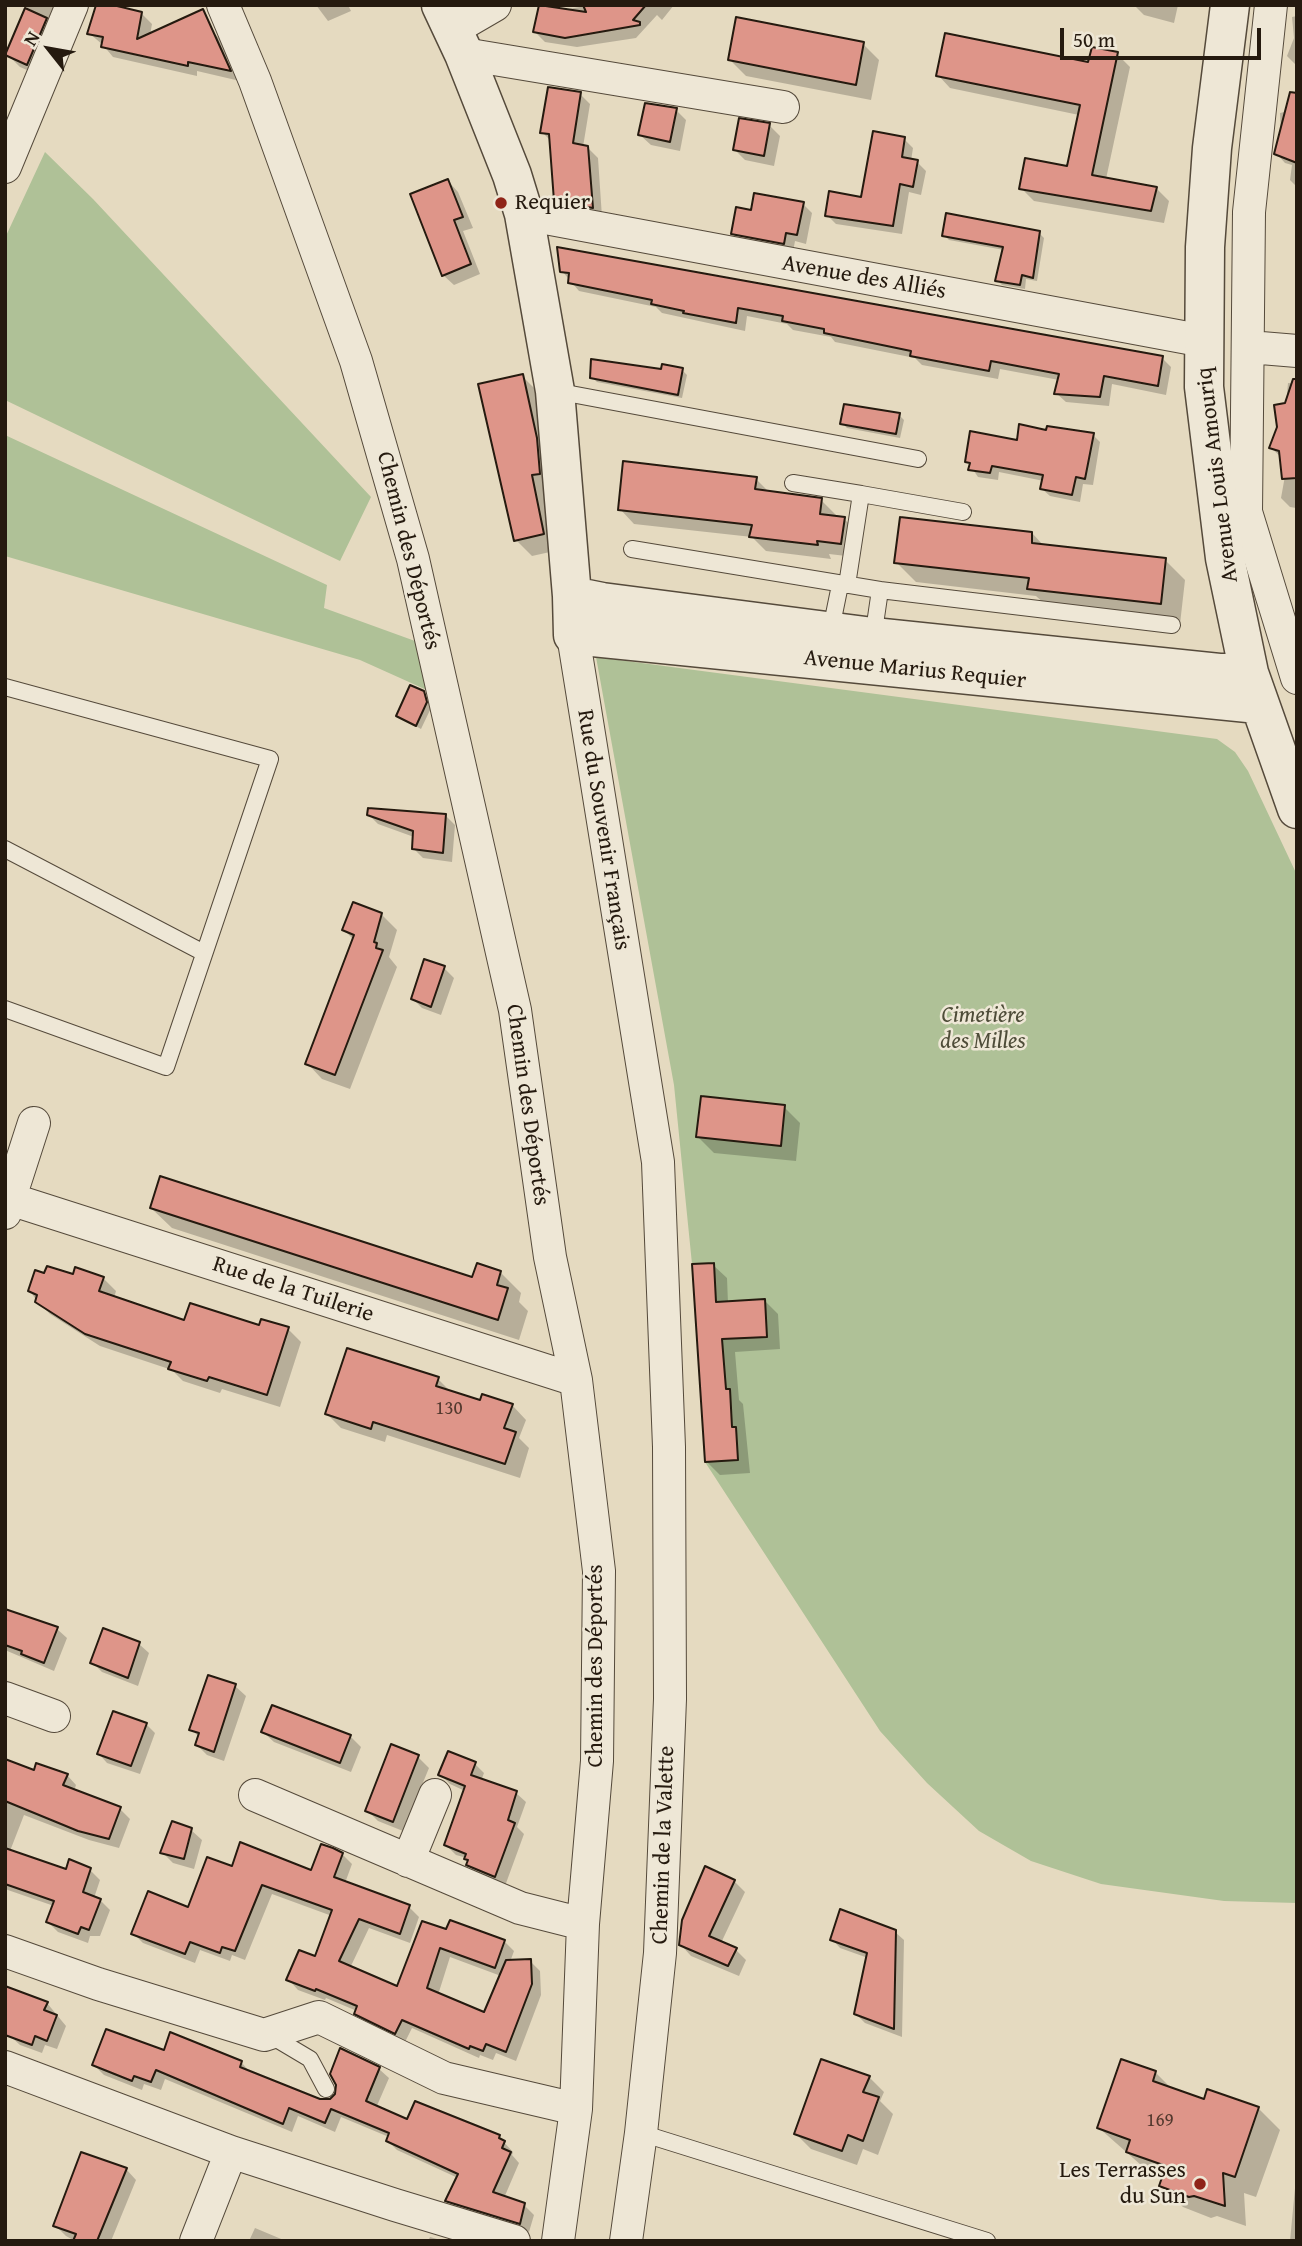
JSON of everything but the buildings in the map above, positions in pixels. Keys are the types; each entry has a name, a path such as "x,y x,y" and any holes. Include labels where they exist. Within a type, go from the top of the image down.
{"street":[{"path":"5,167 72,5"},
{"name":"Chemin des Déportés","path":"223,5 255,81 356,361 413,559 515,1010 550,1257 576,1380 599,1571 597,1761 583,1924 576,2109 558,2241"},
{"path":"452,30 495,5"},
{"name":"Avenue Louis Amouriq","path":"1230,5 1212,148 1205,247 1204,387 1224,558 1253,689 1297,809"},
{"path":"1270,5 1249,212 1246,512 1297,678"},
{"path":"452,30 783,107"},
{"name":"Rue du Souvenir Français","path":"452,30 516,186 524,214 555,391 573,635 658,1162 669,1447"},
{"name":"Avenue des Alliés","path":"524,214 1204,341"},
{"path":"1249,347 1297,351"},
{"name":"Avenue Marius Requier","path":"572,596 829,646"},
{"name":"Avenue Marius Requier","path":"573,635 829,646 1253,689"},
{"name":"Rue de la Tuilerie","path":"34,1123 8,1206 576,1380"},
{"name":"Chemin de la Valette","path":"626,2241 641,2133 660,1953 670,1699 669,1447"},
{"path":"5,1698 54,1716"},
{"path":"255,1795 520,1908 583,1924"},
{"path":"408,1861 435,1795"},
{"path":"5,1951 98,1984 264,2035 319,2017 444,2078 576,2109"},
{"path":"5,2067 232,2152 514,2241"},
{"path":"196,2241 232,2152"}],"lane":[{"path":"555,391 918,459"},
{"path":"793,483 963,512"},
{"path":"829,646 844,585 861,494"},
{"path":"632,549 844,585 1172,625"},
{"path":"872,651 880,590"},
{"path":"5,687 270,758 166,1066 5,1009"},
{"path":"5,849 204,953"},
{"path":"268,2034 310,2059 326,2089"},
{"path":"641,2133 986,2241"}],"green space":[{"path":"45,152 93,199 371,497 340,561 5,400 5,238"},
{"path":"5,435 327,585 324,608 415,641 429,691 360,660 5,556"},
{"name":"Cimetière des Milles","path":"596,657 1217,739 1235,752 1248,771 1297,875 1297,1903 1224,1901 1101,1884 1031,1861 979,1831 927,1783 880,1731 705,1462 692,1264 674,1085"}],"place":[{"name":"Requier","path":"501,203"},
{"name":"Les Terrasses du Sun","path":"1200,2184"}]}
